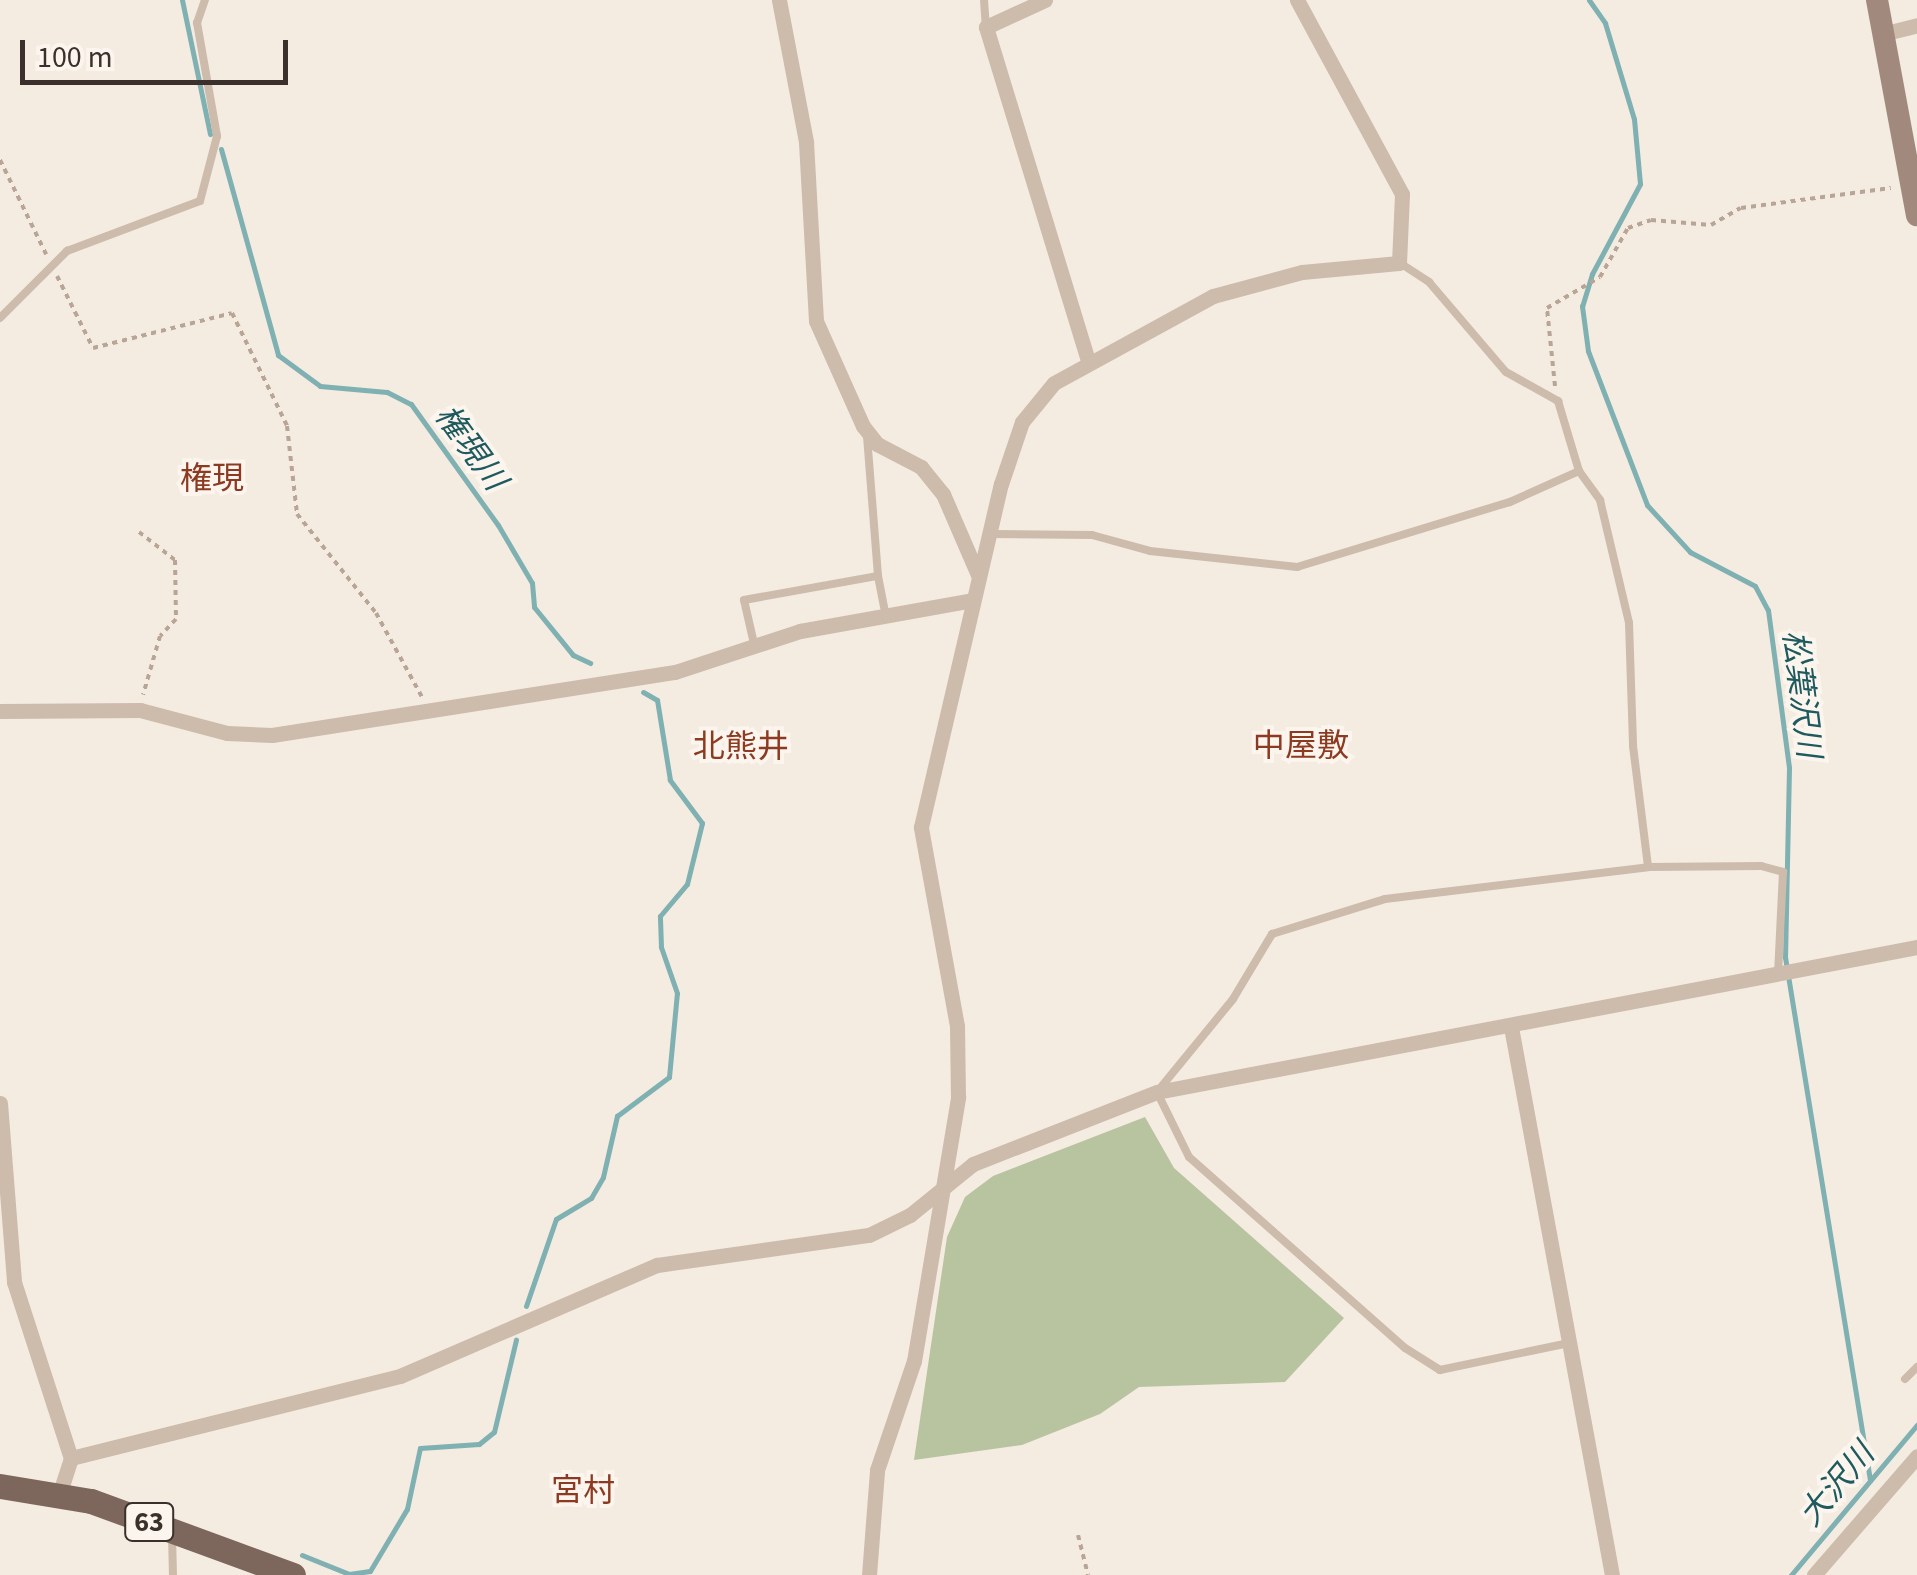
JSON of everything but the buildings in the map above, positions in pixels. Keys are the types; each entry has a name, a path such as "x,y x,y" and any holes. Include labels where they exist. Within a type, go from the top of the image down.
{"main road":[{"name":"63","path":"0,1486 60,1492 294,1575"}],"street":[{"path":"779,0 806,142 816,321 867,432 921,467 944,494 978,576"},
{"path":"1045,0 986,27 1089,363"},
{"path":"869,1575 877,1470 914,1361 958,1097 957,1026 921,827 972,600 1022,422 1054,383 1213,296 1302,272 1399,263 1402,194 1297,0"},
{"path":"1876,0 1917,215"},
{"path":"1882,34 1917,24"},
{"path":"0,711 140,710 227,734 272,734 674,672 885,613 972,600"},
{"path":"71,1458 385,1381 657,1265 869,1235 910,1216 944,1183 1157,1092 1917,947"},
{"path":"1512,1027 1612,1575"},
{"path":"0,1103 14,1282 71,1458 60,1492"},
{"path":"1814,1575 1917,1456"}],"lane":[{"path":"0,318 50,264 192,206 206,192 217,136 197,23 205,0"},
{"path":"984,0 986,27"},
{"path":"1399,263 1429,282 1506,372 1558,401 1579,471 1600,500 1617,548 1648,868"},
{"path":"867,432 878,576 885,613"},
{"path":"991,534 1092,536 1150,551 1296,568 1493,508 1579,471"},
{"path":"755,648 744,600 878,576"},
{"path":"1570,1343 1440,1370 1405,1348 1189,1157 1157,1092 1233,999 1272,934 1384,899 1648,868 1784,872 1778,973"},
{"path":"1905,1378 1917,1367"},
{"path":"172,1530 173,1575"}],"path":[{"path":"0,160 93,348 232,313 286,426 297,514 376,613 428,710"},
{"path":"1558,401 1547,308 1600,277 1628,228 1651,220 1711,225 1741,208 1912,185"},
{"path":"138,532 175,560 176,619 160,636 140,710"},
{"path":"1078,1534 1088,1575"}],"green space":[{"path":"1145,1117 1174,1168 1344,1318 1285,1382 1139,1387 1100,1414 1022,1445 914,1460 947,1237 965,1197 993,1176"}],"waterway":[{"name":"権現川","path":"182,0 210,134"},
{"name":"松葉沢川","path":"1589,0 1605,23 1634,119 1640,184 1592,274 1582,306 1588,351 1647,505 1690,552 1755,586 1768,610 1789,768 1785,957 1870,1480"},
{"name":"権現川","path":"221,149 278,355 320,386 387,392 411,404 498,525 532,583 534,607 573,655 590,663"},
{"name":"権現川","path":"526,1306 556,1219 591,1198 603,1177 617,1116 669,1077 677,993 661,947 660,916 687,884 702,823 670,780 657,700 643,692"},
{"name":"権現川","path":"302,1555 349,1574 370,1571 407,1509 420,1448 479,1444 494,1432 516,1340"},
{"name":"大沢川","path":"1791,1575 1917,1425"}],"district":[{"name":"権現","path":"212,479"},
{"name":"中屋敷","path":"1301,746"},
{"name":"北熊井","path":"741,747"},
{"name":"宮村","path":"583,1491"}]}
